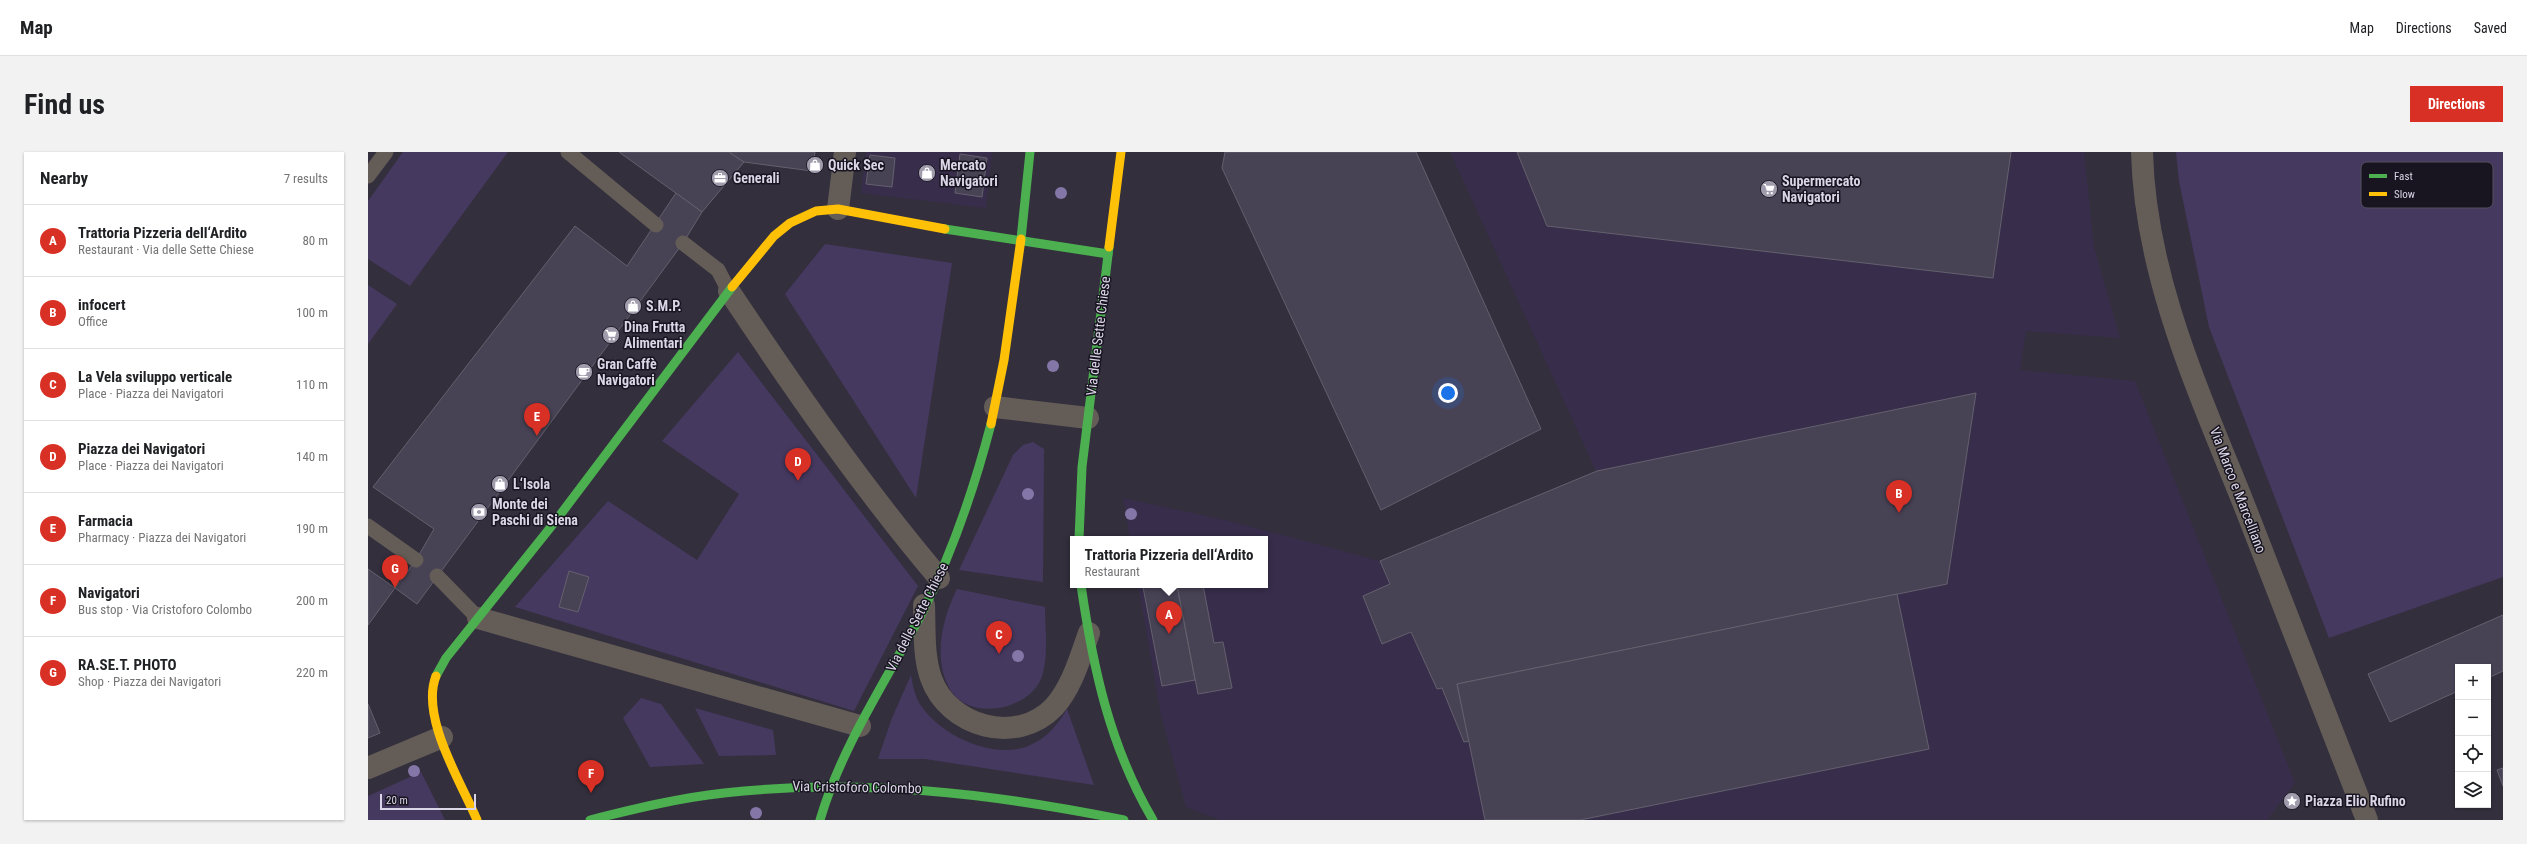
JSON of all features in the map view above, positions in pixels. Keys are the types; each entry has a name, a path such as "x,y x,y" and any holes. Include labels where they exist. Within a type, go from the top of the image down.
{"main road":[{"name":"Via delle Sette Chiese","path":"820,820 831,786 860,726 938,578 959,531 978,476 995,406 1021,242 1030,152"},
{"name":"Via delle Sette Chiese","path":"1079,536 1079,501 1088,418 1121,152"},
{"path":"477,820 442,737 432,708 433,685 444,660 554,523 729,291 766,246 790,223 816,211 838,209 1021,242 1108,254"},
{"path":"1082,588 1098,683 1112,731 1138,794 1153,820"},
{"name":"Via Cristoforo Colombo","path":"590,820 654,804 735,791 786,786 890,785 975,792 1030,801 1124,820"}],"street":[{"path":"838,209 845,152"},
{"name":"Via Marco e Marcelliano","path":"2142,152 2148,215 2155,259 2173,318 2202,400 2367,820"},
{"path":"729,291 853,471 908,543 938,578"},
{"path":"995,406 1088,418"},
{"path":"924,605 928,667 938,692 952,709 963,716 991,727 1013,728 1033,722 1053,707 1068,686 1089,633"},
{"path":"478,618 860,726"},
{"path":"368,768 442,737"}],"lane":[{"path":"368,176 386,152"},
{"path":"568,152 656,225"},
{"path":"683,244 718,270 729,291"},
{"path":"368,526 416,560"},
{"path":"437,576 478,618"}],"shaded area":[{"path":"403,152 508,152 410,286 368,259 368,201"},
{"name":"Mercato Navigatori","path":"866,152 992,152 986,208 861,193"},
{"path":"1450,152 2084,152 2094,247 2120,338 2026,331 2020,370 2135,381 2295,783 2267,820 1220,820 1186,807 1161,715 1139,588 1268,588 1268,536 1129,536 1123,498 1229,521 1380,561 1596,471"},
{"path":"2176,152 2503,152 2503,577 2329,638 2209,327 2179,181"},
{"path":"825,244 952,263 916,498 785,294"},
{"path":"368,285 397,304 368,344"},
{"path":"738,352 918,586 854,711 515,607 608,501 697,560 739,494 662,441"},
{"path":"1033,442 1044,449 1043,582 959,570 1013,455 1023,445"},
{"path":"957,589 1045,607 1046,653 1043,671 1041,679 1034,690 1024,698 999,708 985,709 972,706 960,700 951,691 945,679 942,666 941,640 947,613"},
{"path":"911,675 918,700 931,718 955,736 970,743 985,747 1000,750 1015,750 1028,746 1046,736 1067,709 1094,785 925,759 878,759 892,718"},
{"path":"641,698 661,704 704,764 650,767 623,718"},
{"path":"695,708 773,730 776,755 719,756"},
{"path":"421,772 445,820 368,820 368,796"}],"building":[{"path":"619,152 729,152 744,162 702,212"},
{"path":"729,152 815,152 812,171 744,162"},
{"path":"1225,152 1416,152 1541,429 1381,510 1222,168"},
{"name":"Supermercato Navigatori","path":"1517,152 2011,152 1993,278 1547,226"},
{"path":"960,154 987,158 982,197 955,193"},
{"path":"870,155 895,158 892,187 866,184"},
{"path":"676,193 702,212 683,243 417,604 395,588 416,560 434,529 373,487 575,226 627,266"},
{"path":"1976,393 1947,584 1457,684 1469,741 1464,742 1442,688 1437,689 1411,632 1382,644 1363,596 1390,584 1380,561 1597,471"},
{"path":"368,569 395,588 368,625"},
{"path":"569,571 589,577 578,612 559,607"},
{"path":"1143,588 1178,588 1195,680 1162,686"},
{"path":"1178,588 1204,588 1214,643 1223,642 1232,688 1198,694"},
{"path":"1897,594 1929,749 1580,820 1485,820 1457,684"},
{"path":"2503,615 2503,671 2491,677 2491,664 2455,664 2455,692 2390,722 2368,674"},
{"path":"368,704 380,733 368,738"},
{"path":"2503,768 2503,786 2497,770"}],"traffic: fast":[{"path":"1021,239 1030,152"},
{"path":"945,229 1108,254"},
{"path":"1079,536 1082,467 1109,247"},
{"path":"436,676 446,658 554,523 732,287"},
{"path":"820,820 840,765 866,713 923,611 944,566 970,496 991,424"},
{"path":"1081,588 1091,646 1105,706 1125,764 1153,820"},
{"path":"590,820 656,804 707,795 774,789 825,787 875,788 975,796 1074,810 1124,820"}],"traffic: slow":[{"path":"1109,247 1121,152"},
{"path":"732,287 774,236 790,223 816,211 838,209 945,229"},
{"path":"991,424 1004,360 1021,239"},
{"path":"436,676 433,692 433,710 438,730 444,749 477,820"}],"place":[{"name":"Quick Sec","path":"815,165"},
{"name":"Mercato Navigatori","path":"927,173"},
{"name":"Generali","path":"720,178"},
{"name":"Supermercato Navigatori","path":"1769,189"},
{"name":"S.M.P.","path":"633,306"},
{"name":"Dina Frutta Alimentari","path":"611,335"},
{"name":"Gran Caffè Navigatori","path":"584,372"},
{"name":"Farmacia","path":"537,436"},
{"name":"Piazza dei Navigatori","path":"798,481"},
{"name":"L‘Isola","path":"500,484"},
{"name":"Monte dei Paschi di Siena","path":"479,512"},
{"name":"infocert","path":"1899,513"},
{"name":"RA.SE.T. PHOTO","path":"395,588"},
{"name":"Trattoria Pizzeria dell‘Ardito","path":"1169,634"},
{"name":"La Vela sviluppo verticale","path":"999,654"},
{"name":"Navigatori","path":"591,793"},
{"name":"Piazza Elio Rufino","path":"2292,801"}]}
